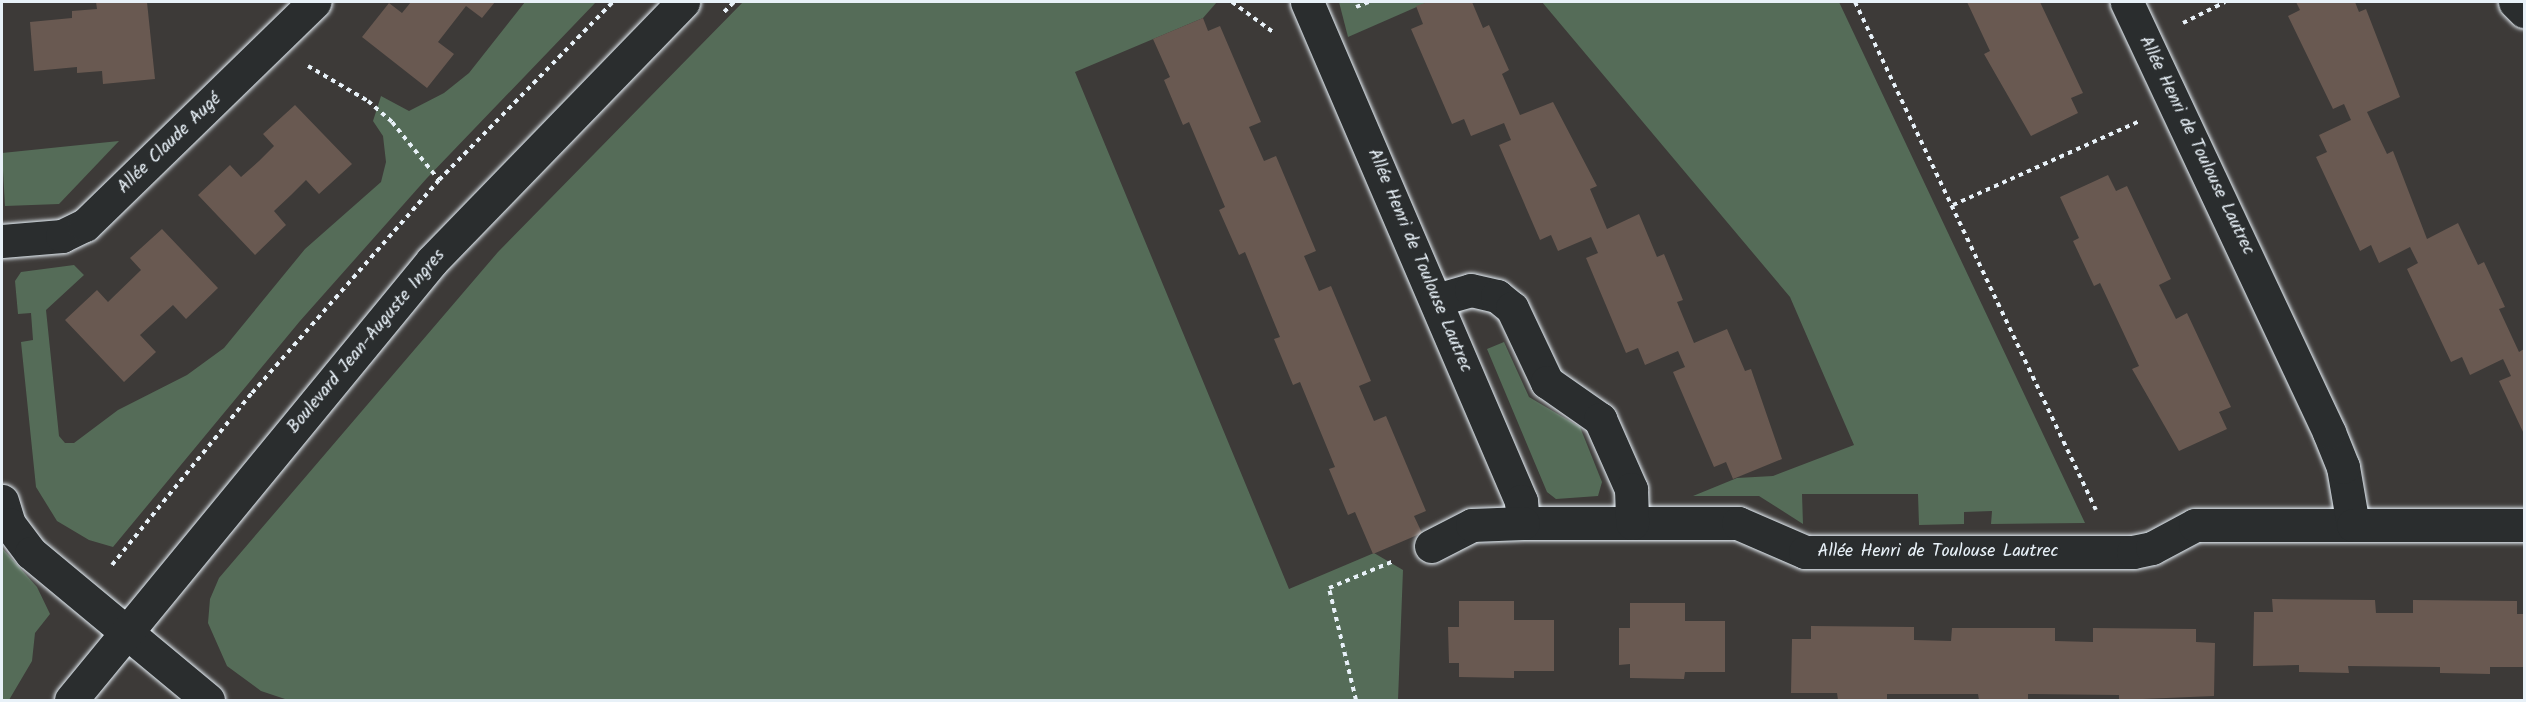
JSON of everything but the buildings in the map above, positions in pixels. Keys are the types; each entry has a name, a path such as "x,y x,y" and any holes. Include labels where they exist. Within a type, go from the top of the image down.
{"street":[{"name":"Allée Claude Augé","path":"2,241 62,236 85,225 279,39 314,2"},
{"name":"Boulevard Jean-Auguste Ingres","path":"71,700 432,261 683,2"},
{"name":"Allée Henri de Toulouse Lautrec","path":"1306,2 1521,501 1523,523"},
{"name":"Allée Henri de Toulouse Lautrec","path":"2127,2 2329,432 2343,467 2353,525"},
{"path":"2515,2 2524,11"},
{"path":"1436,300 1472,290 1497,296 1512,308 1547,382 1600,419 1631,489 1632,523"},
{"path":"2,501 9,524 31,553 208,700"},
{"name":"Allée Henri de Toulouse Lautrec","path":"1431,546 1472,525 1523,523 1748,525 1805,552 2116,552 2152,549 2195,525 2524,525"}],"path":[{"path":"111,566 252,393 439,180 613,2"},
{"path":"1855,2 2116,552"},
{"path":"279,39 307,66 368,101 392,122 439,180"},
{"path":"1953,205 2176,106"},
{"path":"1356,700 1329,588 1431,546"}],"green space":[{"path":"525,2 596,2 427,178 300,321 113,547 89,540 57,521 36,487 21,342 33,340 31,313 18,314 15,281 21,272 74,265 84,275 46,310 59,436 65,443 74,443 118,410 187,375 224,348 305,249 381,182 386,162 383,136 373,121 381,96 409,111 444,93 469,73"},
{"path":"743,2 1217,2 1203,18 1075,72 1289,589 1374,553 1403,570 1398,700 288,700 261,691 227,666 208,623 210,599 219,578 498,252"},
{"path":"1339,2 1428,2 1348,37"},
{"path":"1542,2 1839,2 2085,523 1991,524 1992,511 1964,512 1964,524 1919,525 1918,494 1802,494 1803,524 1759,496 1693,496 1737,478 1773,476 1854,445 1790,297"},
{"path":"119,141 59,204 5,206 2,153"},
{"path":"1504,342 1529,397 1580,427 1602,482 1598,496 1556,499 1547,492 1487,349"},
{"path":"2,548 37,587 50,614 35,633 32,661 9,700 2,700"}]}
